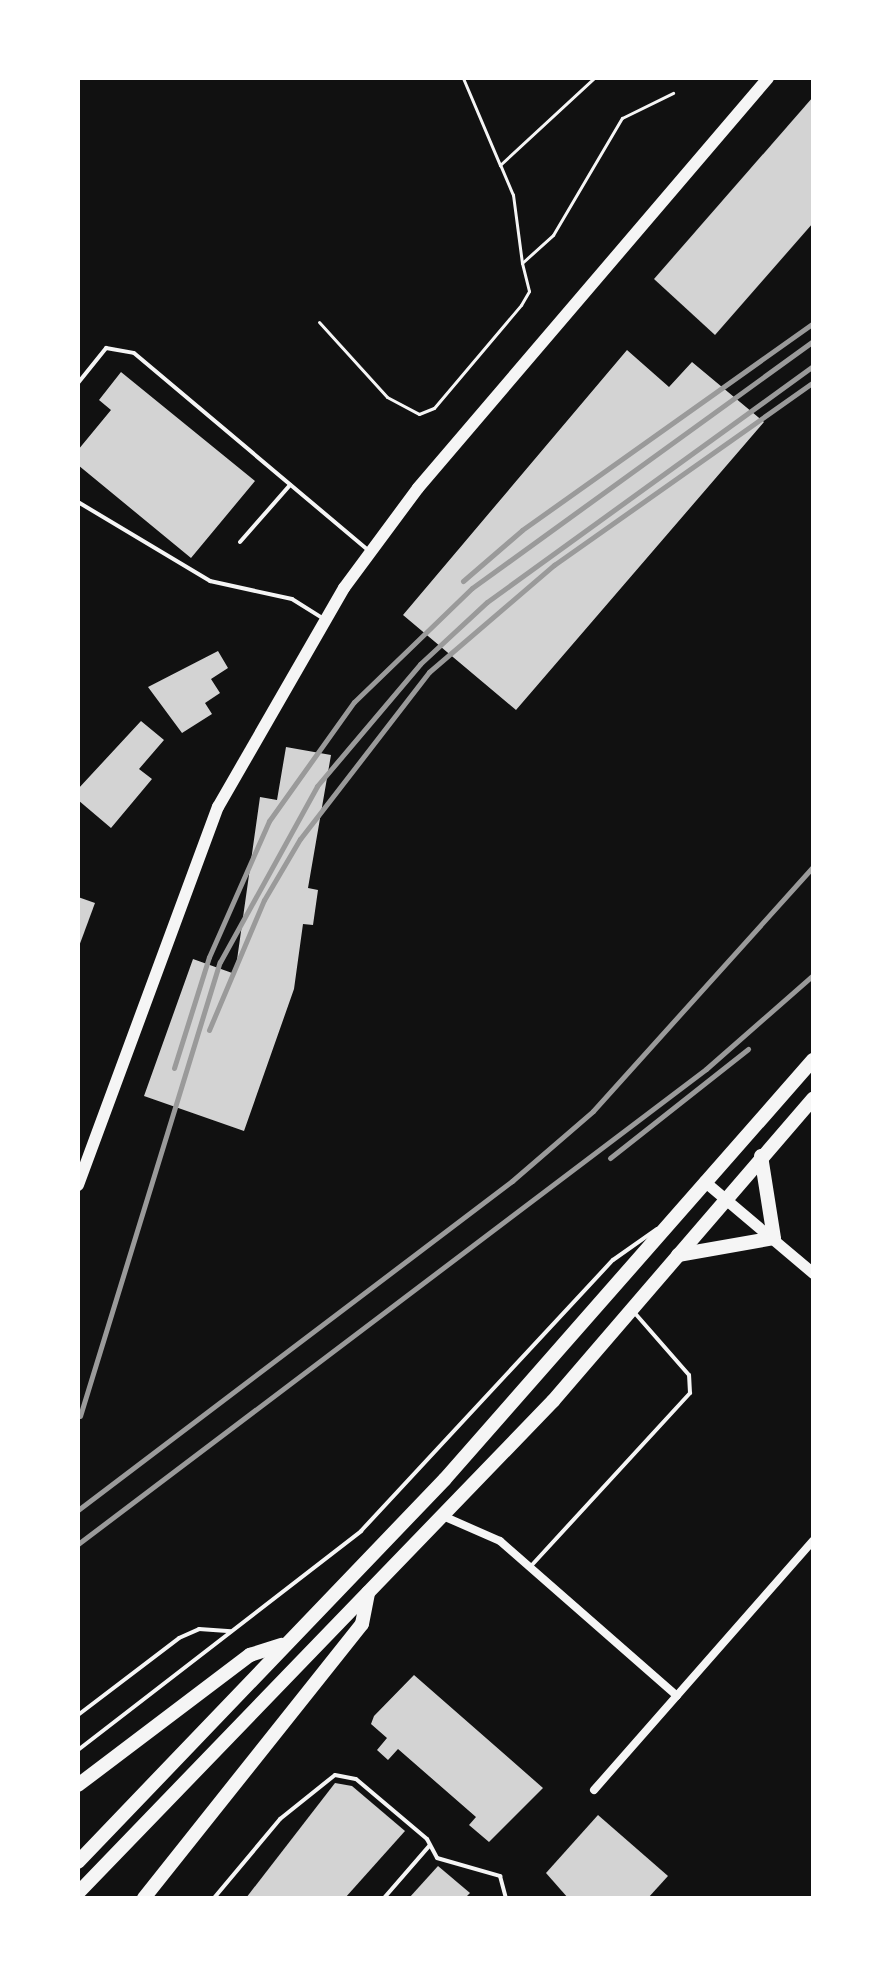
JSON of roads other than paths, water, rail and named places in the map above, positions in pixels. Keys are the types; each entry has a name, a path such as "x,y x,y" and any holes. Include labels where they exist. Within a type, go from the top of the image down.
{"highway":[{"path":"78,1862 445,1479 813,1060"},
{"path":"78,1893 443,1516 632,1309 813,1099"},
{"path":"678,1255 774,1238 761,1156"},
{"path":"144,1898 362,1624 368,1593"},
{"path":"78,1785 250,1655 285,1644"}],"main road":[{"path":"78,1185 218,807 325,620 369,551 768,78"}],"street":[{"path":"704,1181 813,1273"},
{"path":"443,1516 482,1528 677,1696"},
{"path":"594,1790 813,1541"}],"lane":[{"path":"78,383 106,348 134,353 369,551"},
{"path":"240,542 290,485"},
{"path":"78,502 210,581 292,599 325,620"},
{"path":"78,1750 361,1531 613,1260 666,1225"},
{"path":"530,1568 690,1393 689,1375 632,1309"},
{"path":"78,1715 179,1638 199,1629 233,1632"},
{"path":"214,1898 301,1797 335,1775 356,1779 430,1845 437,1858 500,1876 506,1898"},
{"path":"384,1898 430,1845"}],"railway":[{"path":"463,581 522,530 813,323"},
{"path":"174,1068 209,957 269,821 354,702 472,588 813,341"},
{"path":"80,1416 220,962 317,786 420,664 487,602 813,366"},
{"path":"209,1030 264,900 300,839 429,672 554,565 813,382"},
{"path":"78,1510 512,1181 593,1111 813,867"},
{"path":"78,1544 706,1069 813,975"},
{"path":"610,1158 748,1049"}]}
